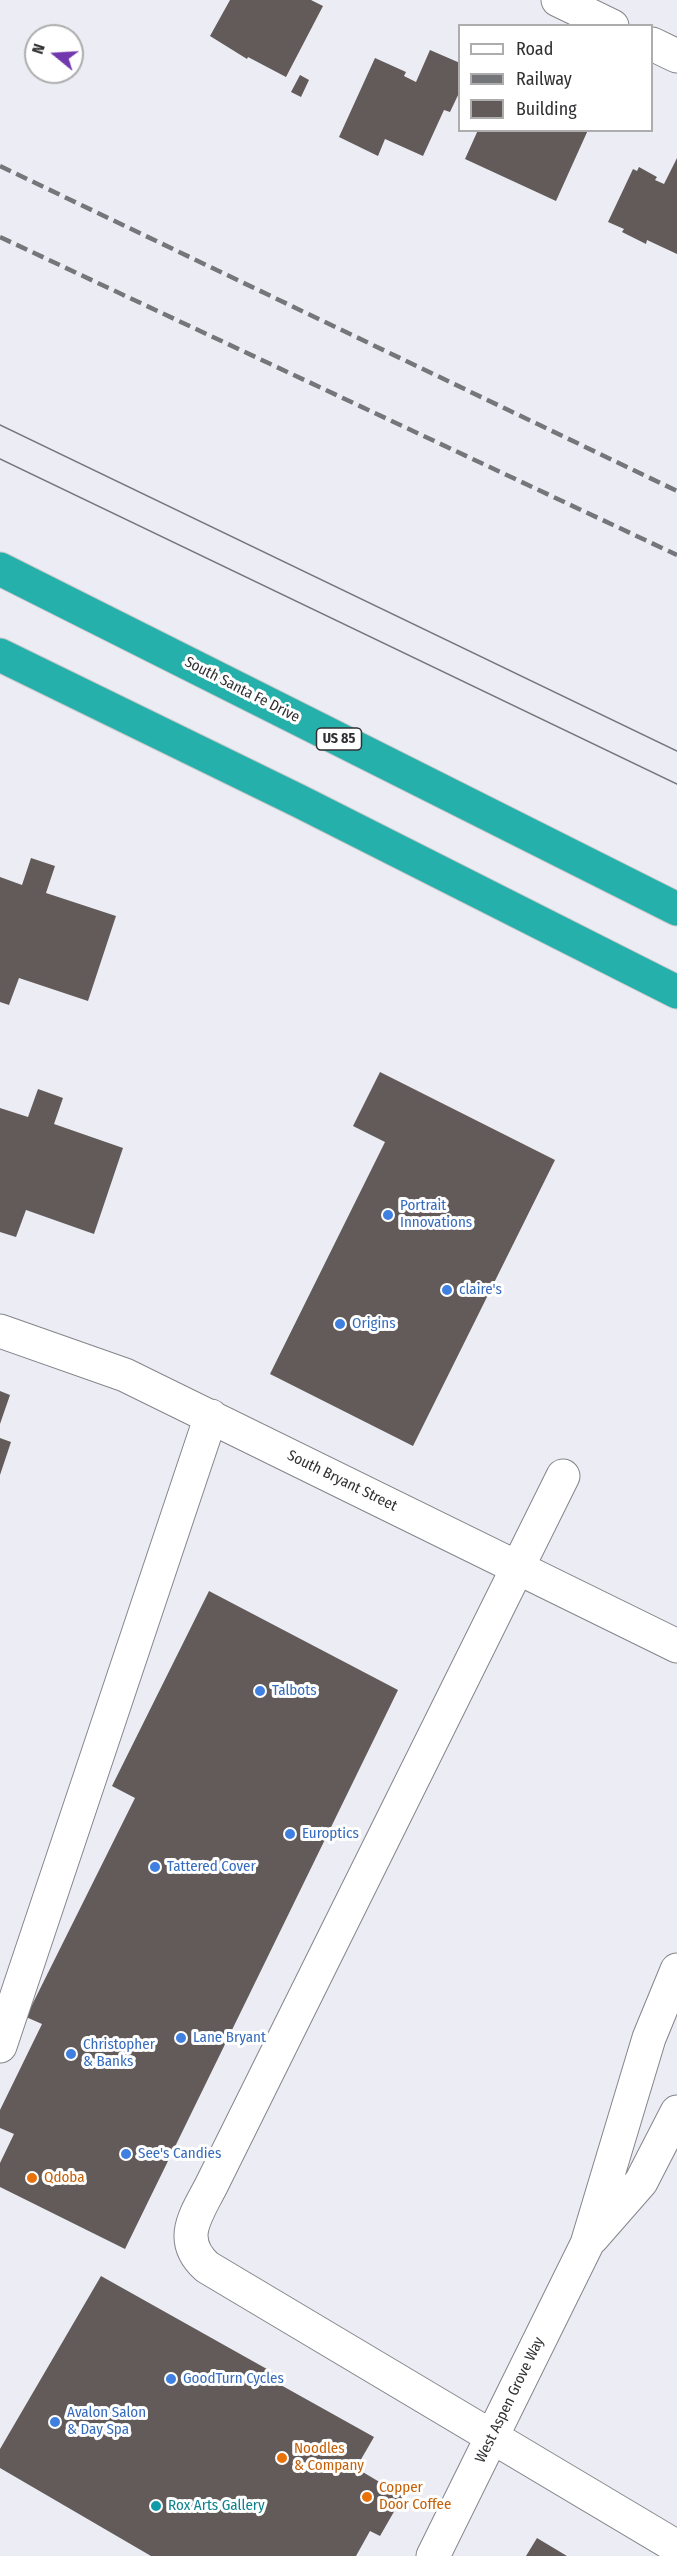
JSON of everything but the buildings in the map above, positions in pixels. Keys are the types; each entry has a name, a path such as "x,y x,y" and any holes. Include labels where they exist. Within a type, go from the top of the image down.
{"highway":[{"name":"South Santa Fe Drive","path":"0,569 677,909"},
{"path":"0,655 299,801 677,992"}],"street":[{"path":"558,0 608,24"},
{"path":"653,45 677,56"},
{"name":"South Bryant Street","path":"0,1331 114,1371 211,1416 677,1646"},
{"path":"0,2046 211,1416"},
{"path":"563,1476 194,2220 189,2239 195,2256 207,2267 677,2547"},
{"name":"West Aspen Grove Way","path":"433,2556 587,2244 649,2038 677,1970"},
{"name":"West Aspen Grove Way","path":"587,2244 641,2182 677,2112"}],"tram line":[{"path":"0,425 677,751"},
{"path":"0,459 677,784"}],"railway":[{"path":"0,166 677,491"},
{"path":"0,237 677,555"}],"place":[{"name":"Portrait Innovations","path":"388,1215"},
{"name":"claire's","path":"447,1290"},
{"name":"Origins","path":"340,1324"},
{"name":"Talbots","path":"260,1691"},
{"name":"Europtics","path":"290,1834"},
{"name":"Tattered Cover","path":"155,1867"},
{"name":"Lane Bryant","path":"181,2038"},
{"name":"Christopher & Banks","path":"71,2054"},
{"name":"See's Candies","path":"126,2154"},
{"name":"Qdoba","path":"32,2178"},
{"name":"GoodTurn Cycles","path":"171,2379"},
{"name":"Avalon Salon & Day Spa","path":"55,2422"},
{"name":"Noodles & Company","path":"282,2458"},
{"name":"Copper Door Coffee","path":"367,2497"},
{"name":"Rox Arts Gallery","path":"156,2506"}]}
